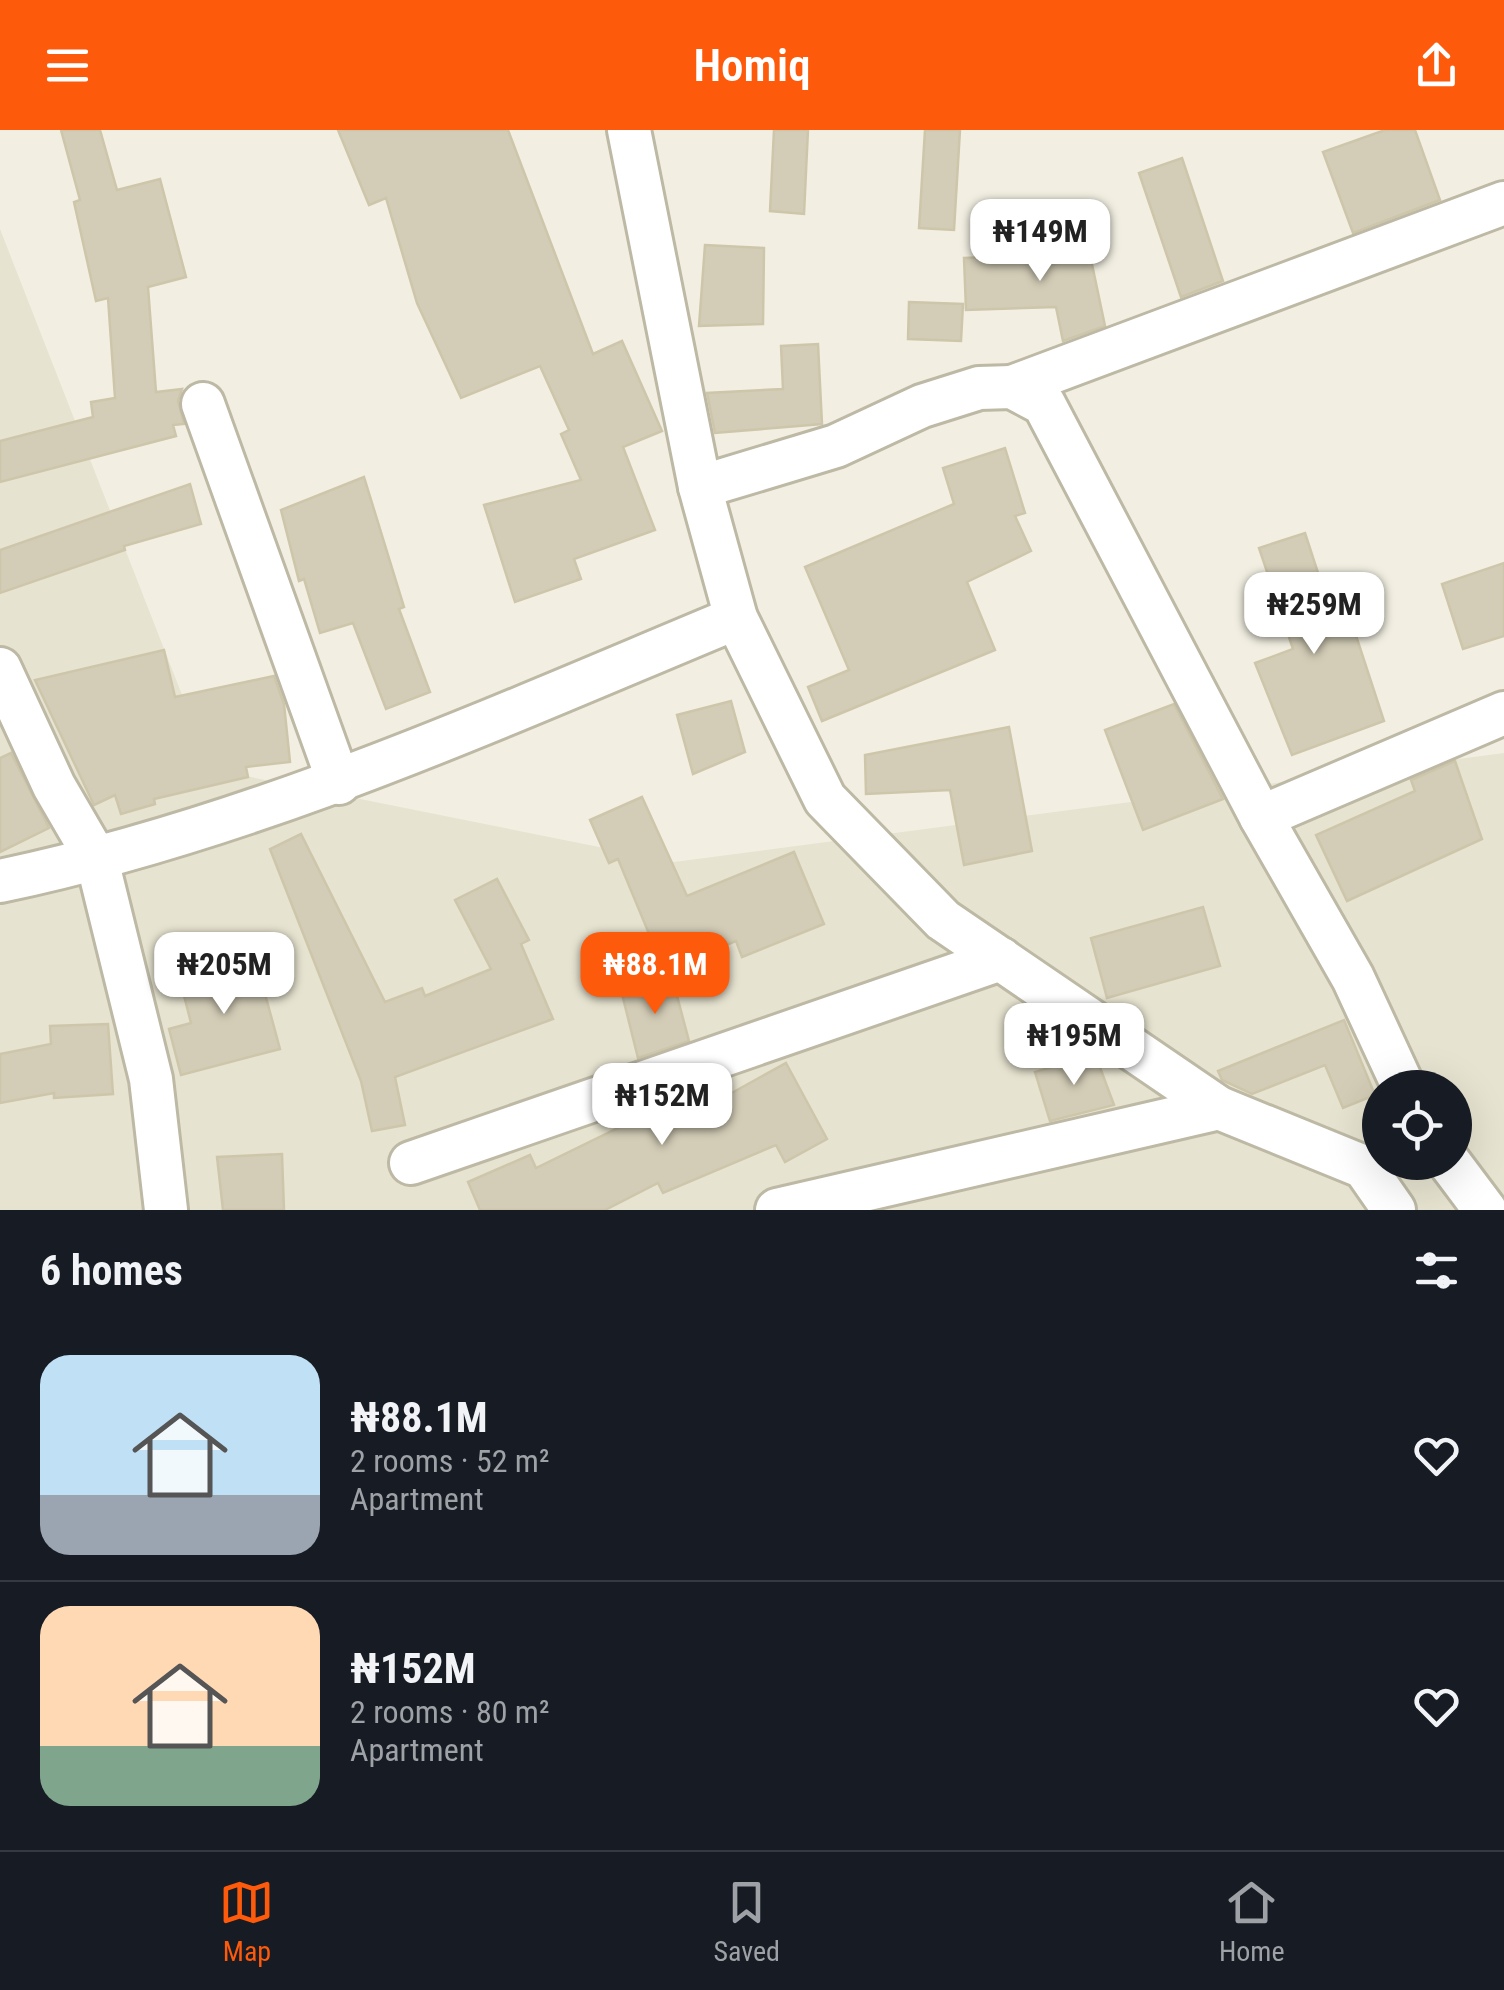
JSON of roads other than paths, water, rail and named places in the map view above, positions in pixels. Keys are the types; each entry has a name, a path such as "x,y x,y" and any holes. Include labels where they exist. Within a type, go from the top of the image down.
{"street":[{"path":"629,130 700,487 736,618 825,799 943,920 1219,1108 1364,1167 1394,1210"},
{"path":"700,487 836,446 922,406 978,388 1012,386 1504,203"},
{"path":"1012,386 1044,404 1261,817 1353,978 1396,1070"},
{"path":"204,404 339,783"},
{"path":"0,881 98,860 339,783 736,618"},
{"path":"0,668 54,786 98,860 151,1079 166,1210"},
{"path":"1261,817 1504,713"},
{"path":"411,1163 1000,959"},
{"path":"777,1210 1219,1108"},
{"path":"1463,1180 1485,1210"}]}
